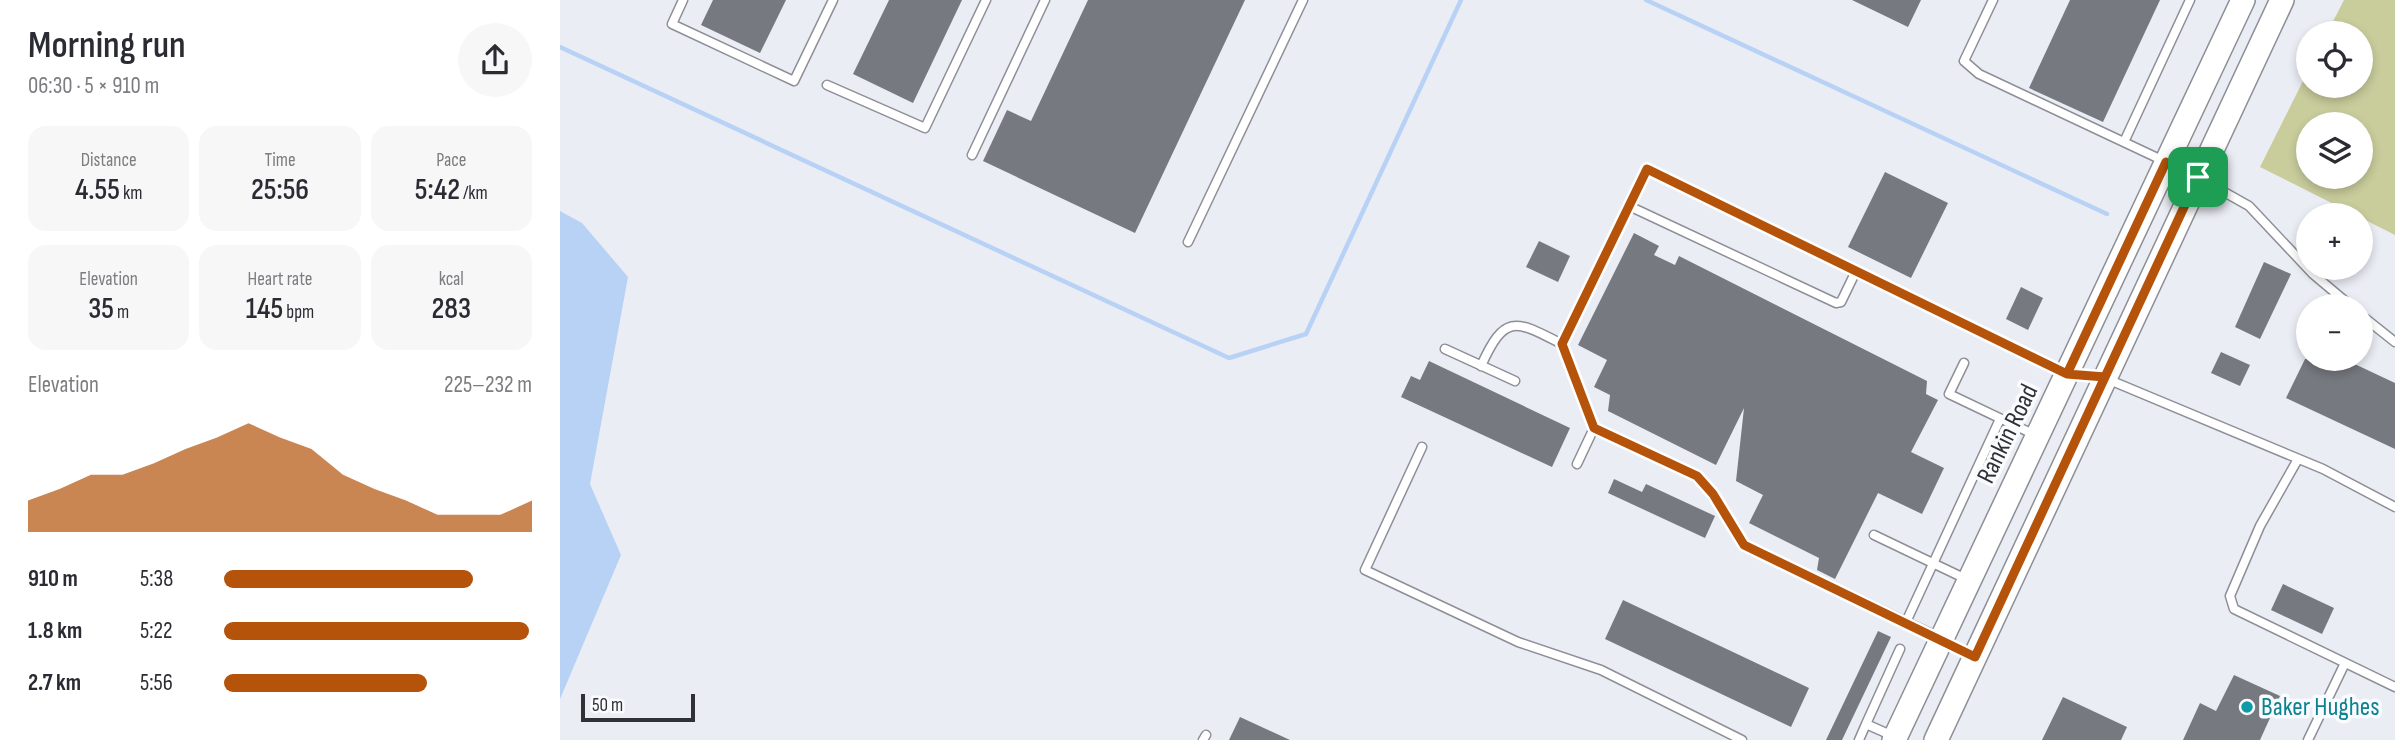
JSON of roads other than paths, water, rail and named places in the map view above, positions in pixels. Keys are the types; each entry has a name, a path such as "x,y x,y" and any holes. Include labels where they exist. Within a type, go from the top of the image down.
{"main road":[{"name":"Rankin Road","path":"1895,739 2243,0"},
{"path":"1936,740 2282,0"},
{"path":"2166,162 2198,177"},
{"path":"2067,374 2105,377"},
{"path":"1941,639 1975,657"}],"lane":[{"path":"683,0 672,24 794,81 833,0"},
{"path":"827,85 925,128 986,0"},
{"path":"972,155 1045,0"},
{"path":"1188,243 1303,0"},
{"path":"1993,0 1964,61 1979,74 2166,162"},
{"path":"2124,142 2190,0"},
{"path":"1562,344 1647,169 2067,374"},
{"path":"2198,177 2249,206 2313,274 2337,294"},
{"path":"1629,206 1836,303 1840,302 1856,271"},
{"path":"1482,366 1494,337 1503,328 1515,325 1528,328 1562,344 1594,428 1697,476 1744,545 1941,639"},
{"path":"2373,325 2395,342"},
{"path":"1444,349 1515,381"},
{"path":"1964,363 1949,394 2038,436"},
{"path":"2105,377 2298,459 2395,507"},
{"path":"1906,622 2000,419"},
{"path":"1577,464 1594,428"},
{"path":"1422,447 1365,570 1518,642 1601,670 1742,740"},
{"path":"2298,459 2260,526 2231,596 2234,609 2395,687"},
{"path":"1874,535 1969,580"},
{"path":"1859,740 1900,649"},
{"path":"2308,740 2345,663"},
{"path":"1866,724 1895,739"}],"water":[{"path":"560,211 582,223 628,277 590,484 621,555 560,699"}],"waterway":[{"path":"560,47 1229,358 1306,334 1461,0"},
{"path":"1646,0 2107,214"}],"place":[{"name":"Baker Hughes","path":"2247,707"}]}
